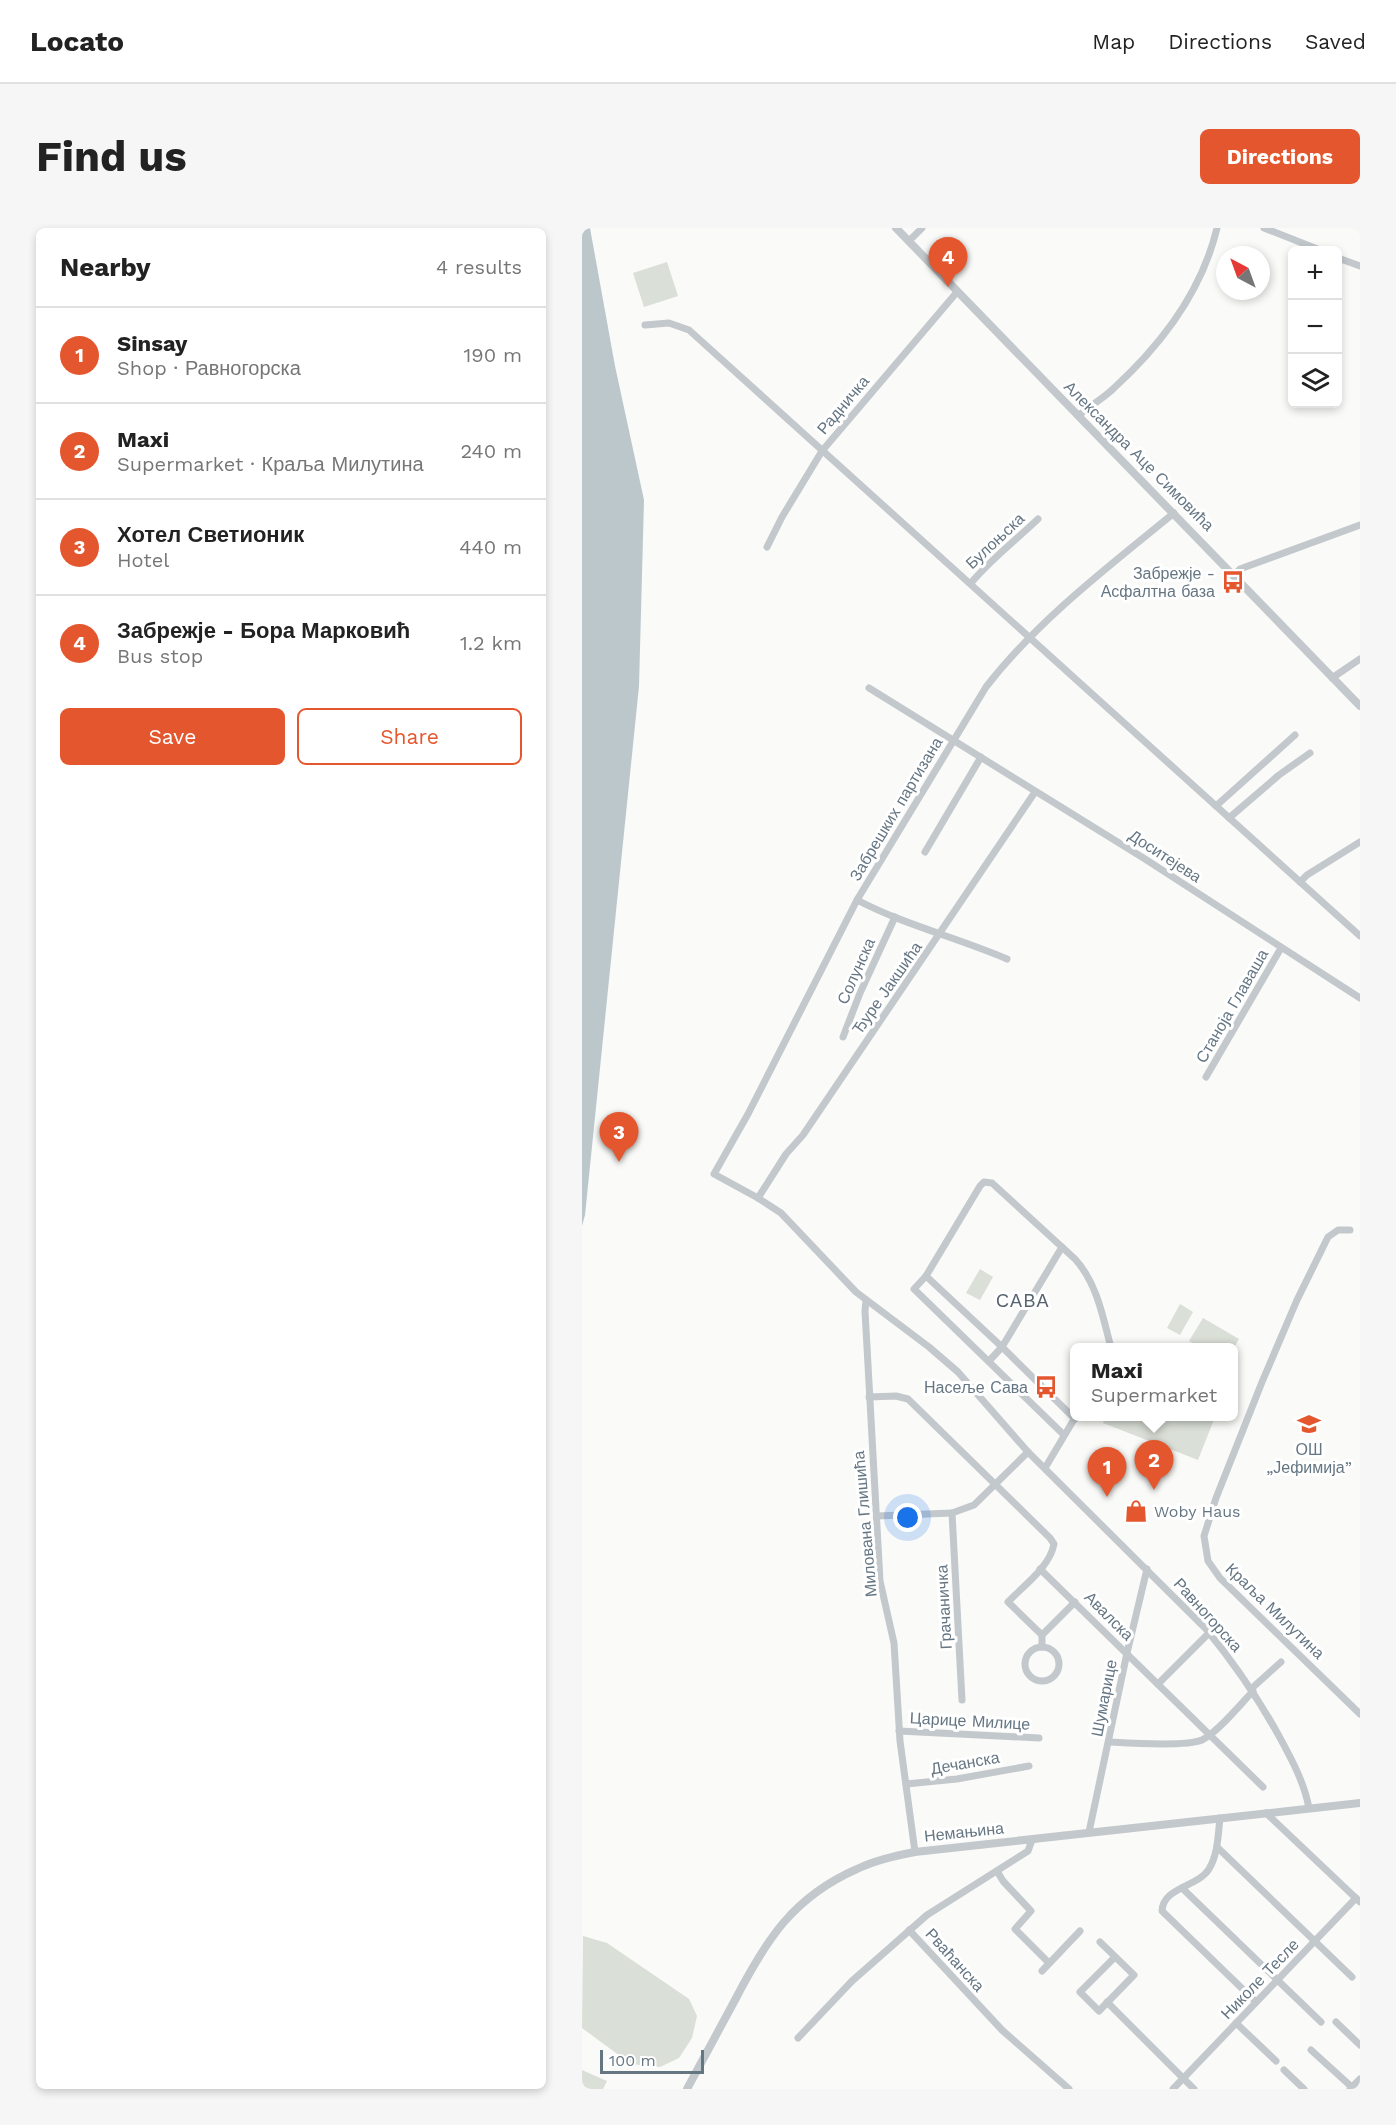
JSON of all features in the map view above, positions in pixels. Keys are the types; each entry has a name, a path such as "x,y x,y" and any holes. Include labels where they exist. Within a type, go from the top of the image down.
{"street":[{"name":"Александра Аце Симовића","path":"896,228 1360,706"},
{"path":"909,241 922,228"},
{"path":"1078,416 1128,376 1175,319 1204,271 1212,251 1217,228"},
{"path":"1264,228 1310,246"},
{"path":"1342,259 1360,266"},
{"name":"Радничка","path":"767,547 782,517 822,451 957,292"},
{"path":"645,325 669,323 689,330 1360,936"},
{"name":"Забрешких партизана","path":"714,1174 748,1114 857,900 986,687 1029,637 1075,595 1174,513"},
{"name":"Булоњска","path":"971,583 992,558 1010,546 1038,519"},
{"path":"1234,575 1240,569 1360,525"},
{"path":"1332,678 1360,659"},
{"name":"Доситејева","path":"869,688 1145,859 1360,998"},
{"path":"1216,806 1295,735"},
{"path":"1229,818 1279,775 1310,753"},
{"path":"925,852 981,757"},
{"name":"Ђуре Јакшића","path":"758,1198 777,1167 802,1135 941,933 1035,792"},
{"path":"1300,882 1307,875 1360,842"},
{"path":"857,900 895,917 1007,959"},
{"name":"Солунска","path":"843,1037 860,993 895,917"},
{"name":"Станоја Главаша","path":"1206,1077 1281,948"},
{"name":"Равногорска","path":"714,1174 781,1213 866,1300 929,1347 958,1372 1028,1452 1209,1632 1252,1690 1298,1771 1309,1808"},
{"path":"1064,1435 914,1289 926,1276 984,1182 992,1182 1076,1259 1088,1276 1099,1303 1110,1343"},
{"name":"Краља Милутина","path":"1350,1230 1338,1230 1328,1237 1302,1289 1262,1382 1203,1536 1208,1561 1220,1578 1360,1714"},
{"path":"989,1361 1002,1347 1062,1247"},
{"path":"926,1276 1070,1413"},
{"name":"Милована Глишића","path":"866,1300 869,1397 880,1581 894,1643 899,1731 915,1852"},
{"path":"869,1397 900,1396 908,1399 1050,1538 1054,1544 1050,1556 1008,1602 1042,1635"},
{"path":"1045,1468 1073,1421"},
{"path":"877,1516 952,1513 974,1506 1028,1452"},
{"name":"Грачаничка","path":"952,1513 962,1700"},
{"name":"Авалска","path":"1040,1569 1263,1787"},
{"name":"Шумарице","path":"1089,1832 1147,1569"},
{"path":"1042,1647 1042,1635 1075,1602"},
{"path":"1158,1684 1209,1632"},
{"path":"1042,1647 1048,1647 1056,1653 1060,1664 1056,1674 1043,1681 1029,1674 1025,1664 1032,1650 1042,1647"},
{"path":"1109,1742 1188,1743 1201,1740 1211,1734 1281,1662"},
{"name":"Царице Милице","path":"899,1731 1039,1738"},
{"name":"Дечанска","path":"906,1784 957,1779 1029,1766"},
{"name":"Немањина","path":"687,2089 754,1962 770,1937 817,1892 847,1874 887,1858 915,1852 1360,1803"},
{"path":"1266,1813 1358,1900"},
{"path":"1220,1818 1214,1858 1206,1872 1165,1900 1162,1908 1163,1912 1256,2002"},
{"name":"Рваћанска","path":"1032,1840 1028,1851 927,1915 909,1930 1002,2031 1069,2089"},
{"path":"1217,1846 1352,1977"},
{"path":"997,1871 1003,1881 1031,1911 1015,1929 1050,1963"},
{"path":"1182,1888 1321,2022"},
{"name":"Николе Тесле","path":"1173,2089 1315,1941 1358,1900"},
{"path":"798,2038 852,1981 909,1930"},
{"path":"1042,1971 1080,1931"},
{"path":"1100,1942 1134,1975 1099,2011 1080,1992 1115,1957"},
{"path":"1107,2002 1194,2089"},
{"path":"1336,2022 1360,2045"},
{"path":"1236,2023 1276,2061"},
{"path":"1311,2050 1352,2088 1360,2079"},
{"path":"1284,2070 1304,2089"},
{"path":"1291,2089 1297,2083"}],"shaded area":[{"path":"582,228 590,228 615,366 644,500 639,686 585,1215 582,1226"},
{"path":"667,262 678,296 644,307 633,273"},
{"path":"980,1269 993,1277 980,1300 966,1293"},
{"path":"1180,1304 1193,1312 1180,1335 1167,1328"},
{"path":"1203,1318 1239,1339 1237,1343 1192,1343 1189,1341"},
{"path":"1104,1421 1213,1421 1198,1460 1103,1423"},
{"path":"583,1936 607,1943 689,1999 697,2016 692,2038 679,2058 660,2067 631,2064 582,2028"},
{"path":"582,2070 607,2081 603,2089 582,2089"}],"place":[{"name":"Забрежје - Бора Марковић","path":"948,287"},
{"name":"Забрежје - Асфалтна база","path":"1233,582"},
{"name":"Хотел Светионик","path":"619,1162"},
{"name":"Насеље Сава","path":"1046,1387"},
{"name":"ОШ „Јефимија”","path":"1309,1424"},
{"name":"Maxi","path":"1154,1490"},
{"name":"Sinsay","path":"1107,1497"},
{"name":"Woby Haus","path":"1136,1511"}],"district":[{"name":"САВА","path":"1023,1300"}]}
